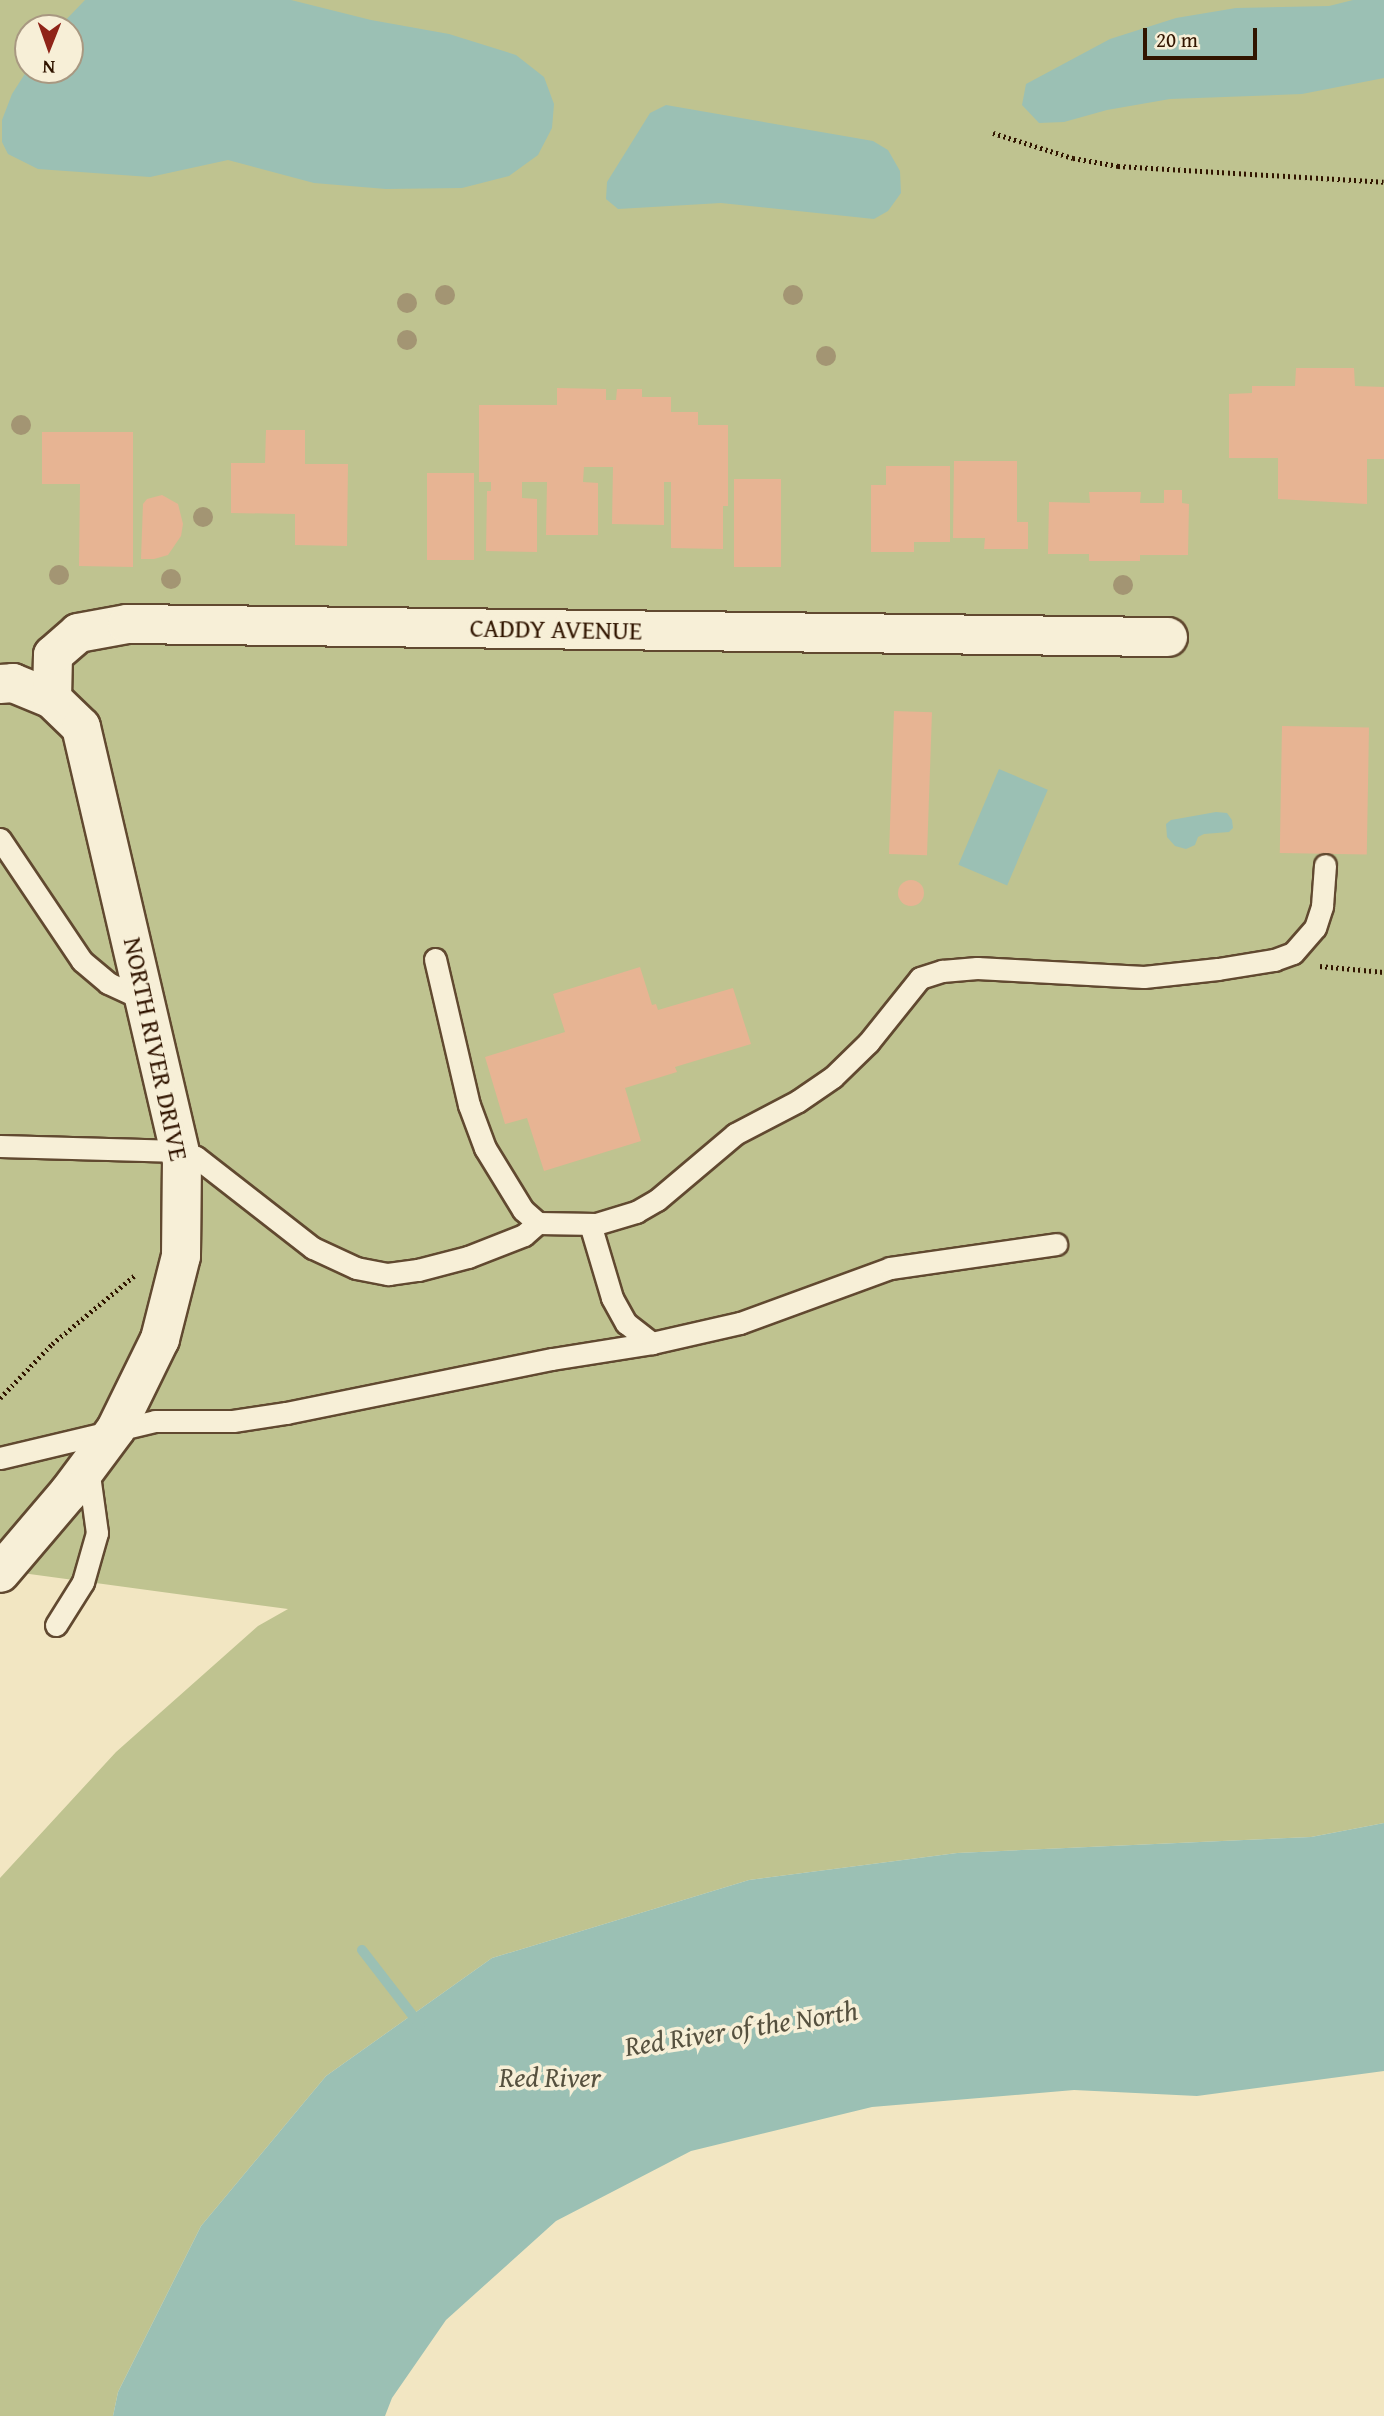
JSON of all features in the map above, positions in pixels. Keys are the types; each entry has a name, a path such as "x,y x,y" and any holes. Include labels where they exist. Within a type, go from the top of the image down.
{"street":[{"name":"CADDY AVENUE","path":"52,699 53,655 78,633 127,624 1168,637"},
{"path":"0,684 13,683 52,699"},
{"name":"NORTH RIVER DRIVE","path":"0,1573 89,1467 116,1429 160,1339 181,1246 180,1151 147,1001 81,727 52,699"}],"lane":[{"path":"0,839 82,961 108,983 147,1001"},
{"path":"435,959 469,1105 485,1148 501,1179 523,1210 538,1223 590,1224 636,1212 657,1200 735,1134 798,1101 833,1077 868,1043 920,978 942,971 977,968 1144,977 1274,960 1293,953 1315,928 1322,906 1325,865"},
{"path":"0,1146 180,1151 196,1157 313,1248 356,1268 388,1274 468,1257 524,1235 538,1223"},
{"path":"590,1224 612,1298 626,1323 652,1343"},
{"path":"0,1458 155,1421 233,1421 286,1413 552,1359 652,1343 740,1323 890,1268 1056,1244"},
{"path":"56,1625 83,1582 97,1533 89,1467"}],"path":[{"path":"993,133 1062,155 1118,166 1384,182"},
{"path":"1274,960 1384,972"},
{"path":"0,1398 52,1344 103,1300 181,1246"}],"green space":[{"path":"0,0 1384,0 1384,1823 1311,1837 957,1853 749,1880 492,1958 326,2076 201,2226 118,2392 113,2416 0,2416 0,1878 116,1752 258,1626 288,1609 0,1570"}],"water":[{"path":"85,0 291,0 371,20 449,34 516,55 544,77 554,104 552,128 538,155 509,176 462,188 386,189 314,183 228,160 150,177 38,169 8,154 2,142 2,120 18,84 84,84 84,14 72,14"},
{"path":"1353,0 1384,0 1384,78 1302,94 1170,99 1107,110 1064,122 1039,123 1022,105 1026,84 1110,39 1176,18 1236,8 1329,6"},
{"path":"666,105 873,141 888,150 900,171 901,193 888,211 874,219 721,203 618,209 606,199 607,182 650,113"},
{"path":"999,769 1048,790 1007,885 958,865"},
{"path":"1216,812 1227,813 1232,820 1233,828 1229,832 1204,834 1198,837 1195,845 1186,849 1175,846 1167,837 1166,824 1171,820"},
{"name":"Red River","path":"1384,1823 1384,2071 1197,2096 1074,2090 872,2107 691,2151 556,2221 446,2320 392,2398 385,2416 113,2416 118,2392 201,2226 326,2076 492,1958 749,1880 957,1853 1311,1837"}],"building":[{"path":"1296,368 1354,368 1355,386 1384,387 1384,459 1367,459 1367,504 1278,499 1278,458 1229,458 1229,394 1252,393 1252,386 1295,386"},
{"path":"557,388 606,389 606,400 616,400 617,389 642,389 642,397 671,397 671,412 698,412 698,425 728,425 728,506 723,506 723,549 671,548 671,482 664,482 664,525 612,524 613,467 584,467 583,482 598,483 598,535 546,535 547,482 522,482 522,498 537,499 537,552 486,551 487,491 491,491 491,482 479,482 479,405 557,405"},
{"path":"266,430 305,430 305,464 348,464 347,546 295,545 295,514 231,513 231,463 265,463"},
{"path":"42,432 133,432 133,567 79,566 80,484 42,484"},
{"path":"954,461 1017,461 1017,522 1028,522 1028,549 984,549 985,538 953,538"},
{"path":"886,466 950,466 950,542 914,542 914,552 871,552 871,485 886,485"},
{"path":"427,473 474,473 474,560 427,560"},
{"path":"734,479 781,479 781,567 734,567"},
{"path":"1164,490 1182,490 1182,503 1189,504 1188,555 1140,555 1140,561 1089,561 1089,554 1048,554 1049,502 1090,503 1089,492 1141,492 1140,503 1164,503"},
{"path":"162,495 178,504 183,524 181,536 168,555 141,559 143,504 147,499"},
{"path":"894,711 932,712 927,855 889,854"},
{"path":"1282,726 1369,728 1367,854 1280,853"},
{"path":"911,880 920,884 924,893 920,902 911,906 902,902 898,893 902,884"},
{"path":"640,967 652,1005 656,1004 658,1010 733,988 751,1044 675,1067 677,1072 625,1088 641,1141 544,1171 527,1118 505,1124 485,1057 565,1032 553,994"}],"waterway":[{"path":"362,1950 420,2025"}],"water label":[{"name":"Red River of the North","path":"741,2028"}]}
